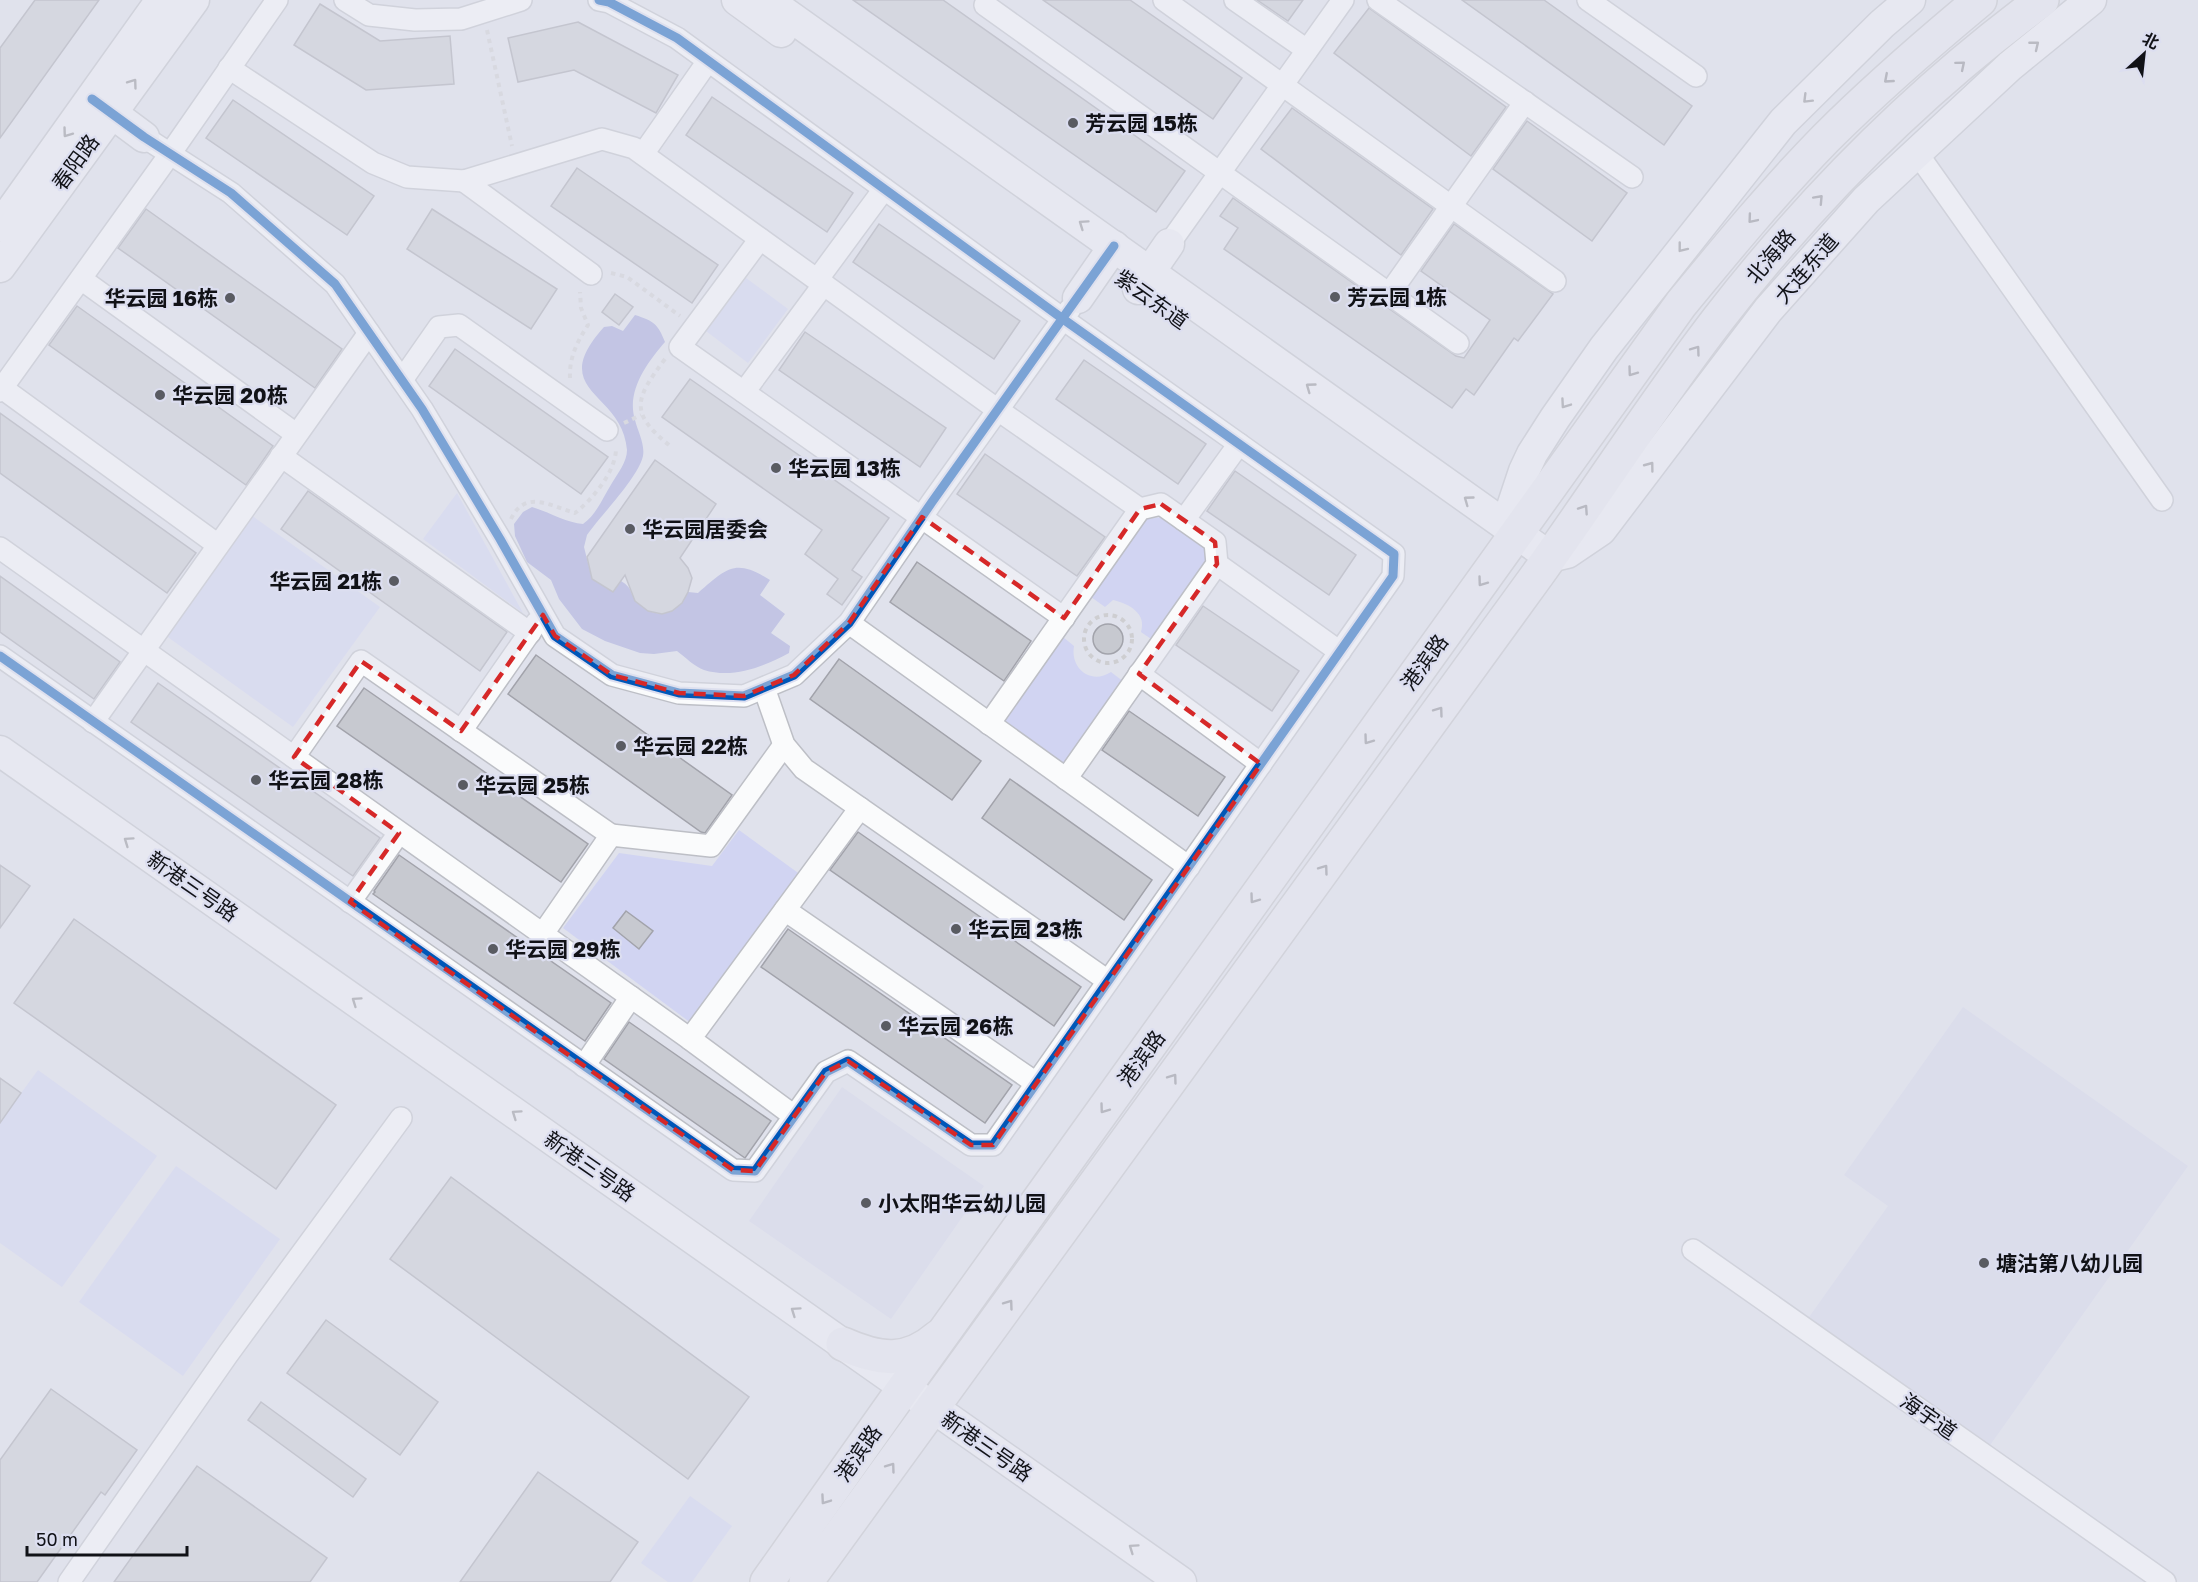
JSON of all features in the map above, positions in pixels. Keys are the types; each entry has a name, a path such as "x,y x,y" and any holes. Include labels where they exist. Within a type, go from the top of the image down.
{"main road":[{"name":"春阳路","path":"102,106 161,0"},
{"name":"春阳路","path":"0,267 13,211 194,0"},
{"name":"紫云东道","path":"737,0 1144,280 1544,566"},
{"name":"紫云东道","path":"767,0 1108,255"},
{"path":"1510,542 1512,507 1524,471 1555,418 1604,348 1783,122 1882,24 1910,0"},
{"name":"北海路","path":"1510,542 1681,304 1774,194 1877,89 1980,0"},
{"name":"北海路","path":"1544,566 1655,405 1705,338 1801,219 1839,178 1938,84 1992,38 2042,0"},
{"name":"大连东道","path":"1544,566 1568,553 1601,530 1768,310 1866,200 2010,66 2091,0"},
{"path":"102,106 144,137"},
{"path":"1144,280 1169,244"},
{"path":"1070,309 1108,255"},
{"name":"港滨路","path":"768,1582 898,1396 1510,542"},
{"name":"港滨路","path":"806,1582 1544,566"},
{"name":"新港三号路","path":"0,751 837,1353"},
{"name":"新港三号路","path":"0,774 898,1396 1146,1582"},
{"path":"837,1353 902,1356 927,1347 944,1332"},
{"path":"898,1396 945,1374 975,1351"},
{"name":"新港三号路","path":"927,1417 1180,1582"}],"street":[{"path":"218,545 1,390 277,0"},
{"path":"345,0 369,15 415,20 461,19 521,0"},
{"path":"0,656 733,1170 755,1171 826,1072 848,1061 971,1145 993,1144 1393,576 1394,554 1239,444 1070,309 884,189 676,38 609,2 599,0"},
{"path":"1164,0 1555,281"},
{"path":"1235,0 1307,50"},
{"path":"1169,244 1343,0"},
{"path":"1378,0 1632,177"},
{"path":"1588,0 1696,76"},
{"path":"984,2 1218,174 1458,343"},
{"path":"643,154 708,61"},
{"path":"229,68 373,163 407,177 464,181 602,139 634,148 998,410 1140,509"},
{"path":"1389,294 1525,102"},
{"path":"144,137 231,193 334,284 402,380 470,489 555,636 612,675 678,693 744,696 794,675 849,623 1070,309"},
{"path":"1917,153 2162,500"},
{"path":"464,181 591,274"},
{"path":"744,392 884,189"},
{"path":"760,238 680,347 1064,618"},
{"path":"81,279 296,434"},
{"path":"402,380 439,327 459,325 607,430"},
{"path":"93,722 369,333"},
{"path":"1184,520 1239,444"},
{"path":"281,456 530,633"},
{"path":"990,724 1140,509 1161,504 1215,542 1216,564 1066,779"},
{"path":"0,548 690,1039 794,1116"},
{"path":"1216,564 1340,652"},
{"path":"461,731 543,615"},
{"path":"849,623 1189,867"},
{"path":"294,758 361,661 611,835 711,846 784,745"},
{"path":"1139,674 1261,764"},
{"path":"764,687 784,745 804,769 1108,981"},
{"path":"690,1039 860,808"},
{"path":"350,902 399,832"},
{"path":"542,935 611,835"},
{"path":"786,910 1036,1083"},
{"path":"584,1066 631,997"},
{"path":"69,1582 228,1354 401,1118"},
{"name":"海宇道","path":"2152,1582 1690,1253 2166,1582"}],"path":[{"path":"483,12 516,165"},
{"path":"571,383 570,359 579,338 588,325 581,308 580,291 591,274 615,273 627,277 695,327"},
{"path":"669,445 651,430 641,415 641,402 646,384 673,348 680,347"},
{"path":"507,527 514,512 524,502 539,501 575,513 583,507 604,480 616,459 616,448 607,430"},
{"path":"1107,614 1122,619 1128,625 1132,640 1127,654 1112,663 1096,661 1085,649 1083,641 1087,626 1099,616 1107,614"}],"highlighted area":[{"path":"1161,504 1215,542 1217,564 1139,674 1261,764 993,1145 971,1145 848,1061 826,1072 755,1171 733,1170 350,902 399,833 294,757 361,661 461,731 543,615 555,636 612,675 679,693 744,696 794,675 849,623 922,517 1064,618 1140,509"}],"shaded area":[{"path":"746,278 788,309 748,363 706,331"},
{"path":"457,493 523,613 423,539"},
{"path":"251,515 380,607 293,727 165,635"},
{"path":"1162,517 1204,547 1207,563 1154,641 1141,632 1141,620 1135,610 1113,600 1105,607 1091,597 1147,519"},
{"path":"1063,637 1074,646 1075,662 1089,676 1104,676 1111,672 1124,682 1065,767 1003,723"},
{"path":"739,830 801,875 691,1023 563,928 619,853 712,866"},
{"name":"塘沽第八幼儿园","path":"1963,1007 2188,1166 1988,1448 1807,1320 1888,1206 1844,1175"},
{"path":"38,1070 157,1156 62,1287 0,1243 0,1122"},
{"name":"小太阳华云幼儿园","path":"842,1087 984,1186 891,1319 749,1221"},
{"path":"176,1166 280,1239 183,1376 79,1302"},
{"path":"690,1496 732,1526 692,1582 668,1582 641,1563"}],"water":[{"path":"635,315 654,324 665,342 645,368 633,399 635,420 643,447 640,465 587,535 584,547 592,579 613,592 621,581 645,609 659,613 672,610 688,592 698,593 724,572 739,568 758,573 770,580 760,595 785,614 771,633 790,646 789,653 769,663 737,672 715,672 697,667 677,651 640,653 605,641 582,629 559,599 551,580 527,562 515,536 514,524 523,512 532,507 571,522 583,524 596,510 622,467 627,450 622,430 584,379 582,366 588,349 604,327 612,326 623,331"}],"building":[{"path":"35,0 99,0 0,138 0,48"},
{"name":"芳云园 15栋","path":"853,0 943,0 1185,171 1156,212"},
{"path":"1043,0 1130,0 1242,78 1213,119"},
{"path":"1257,0 1303,0 1288,21"},
{"path":"1462,0 1544,0 1692,106 1664,145"},
{"path":"320,4 380,41 450,36 454,84 366,90 294,45"},
{"path":"1369,8 1506,107 1471,156 1334,53"},
{"path":"578,22 678,75 656,113 574,70 518,82 508,38"},
{"path":"712,97 853,193 827,232 686,135"},
{"path":"233,100 374,196 347,235 206,138"},
{"path":"1292,108 1433,209 1401,255 1261,149"},
{"path":"1527,121 1627,193 1592,241 1493,169"},
{"path":"577,168 718,265 692,303 551,206"},
{"name":"芳云园 1栋","path":"1233,198 1456,356 1464,358 1490,320 1421,271 1454,224 1553,294 1518,341 1514,338 1474,395 1466,389 1452,408 1224,249 1238,228 1220,216"},
{"name":"华云园 16栋","path":"146,209 342,349 315,388 118,248"},
{"path":"432,209 557,289 531,329 407,249"},
{"path":"879,224 1020,321 994,359 853,262"},
{"path":"615,294 633,307 619,325 602,312"},
{"name":"华云园 20栋","path":"77,306 273,446 246,485 49,345"},
{"path":"805,332 946,428 920,467 779,370"},
{"path":"455,349 608,457 581,494 429,386"},
{"path":"1084,360 1206,444 1178,484 1056,399"},
{"name":"华云园 13栋","path":"690,379 889,518 852,570 862,577 842,605 827,594 838,579 805,554 822,530 662,417"},
{"path":"0,413 196,553 167,593 0,473"},
{"path":"985,454 1105,537 1077,576 957,494"},
{"name":"华云园居委会","path":"655,460 716,504 680,558 692,578 688,592 682,603 672,611 662,614 648,611 635,601 625,575 613,592 592,579 587,557"},
{"path":"1235,471 1356,555 1329,595 1207,511"},
{"name":"华云园 21栋","path":"308,491 507,632 480,671 281,529"},
{"path":"917,562 1031,641 1004,681 890,602"},
{"path":"0,576 120,662 94,699 0,632"},
{"path":"1203,606 1299,671 1272,711 1176,645"},
{"path":"1108,624 1119,628 1123,639 1119,650 1108,654 1097,650 1093,639 1097,628"},
{"name":"华云园 22栋","path":"536,655 732,795 705,833 508,694"},
{"path":"839,659 981,761 952,800 810,699"},
{"name":"华云园 28栋","path":"158,683 380,838 353,876 131,722"},
{"name":"华云园 25栋","path":"364,688 588,844 561,882 337,726"},
{"path":"1129,711 1225,777 1198,816 1102,750"},
{"path":"1010,779 1152,880 1124,920 982,818"},
{"name":"华云园 23栋","path":"858,832 1081,987 1054,1026 830,870"},
{"name":"华云园 29栋","path":"399,855 611,1003 585,1041 373,894"},
{"path":"0,865 30,886 0,928"},
{"path":"626,911 653,931 639,949 613,928"},
{"path":"74,919 336,1105 276,1189 14,1003"},
{"name":"华云园 26栋","path":"788,929 1012,1085 985,1123 761,967"},
{"path":"629,1022 771,1121 745,1158 604,1059"},
{"path":"0,1078 21,1093 0,1123"},
{"path":"451,1177 749,1397 688,1479 390,1259"},
{"path":"326,1320 438,1402 400,1455 287,1373"},
{"path":"51,1389 137,1450 105,1495 101,1492 37,1582 0,1582 0,1460"},
{"path":"261,1402 366,1479 353,1497 248,1420"},
{"path":"197,1466 327,1558 310,1582 114,1582"},
{"path":"538,1472 638,1542 610,1582 460,1582"}],"cycle path":[{"path":"0,656 733,1170 755,1171 826,1072 848,1061 971,1145 993,1145 1393,576 1394,554 1063,319 677,38 609,2 599,0"},
{"path":"92,99 144,137 231,193 335,284 422,409 555,636 612,675 679,693 744,696 794,675 849,623 1114,246"}],"place":[{"name":"芳云园 15栋","path":"1073,123"},
{"name":"芳云园 1栋","path":"1335,297"},
{"name":"华云园 16栋","path":"230,298"},
{"name":"华云园 20栋","path":"160,395"},
{"name":"华云园 13栋","path":"776,468"},
{"name":"华云园居委会","path":"630,529"},
{"name":"华云园 21栋","path":"394,581"},
{"name":"华云园 22栋","path":"621,746"},
{"name":"华云园 28栋","path":"256,780"},
{"name":"华云园 25栋","path":"463,785"},
{"name":"华云园 23栋","path":"956,929"},
{"name":"华云园 29栋","path":"493,949"},
{"name":"华云园 26栋","path":"886,1026"},
{"name":"小太阳华云幼儿园","path":"866,1203"},
{"name":"塘沽第八幼儿园","path":"1984,1263"}]}
